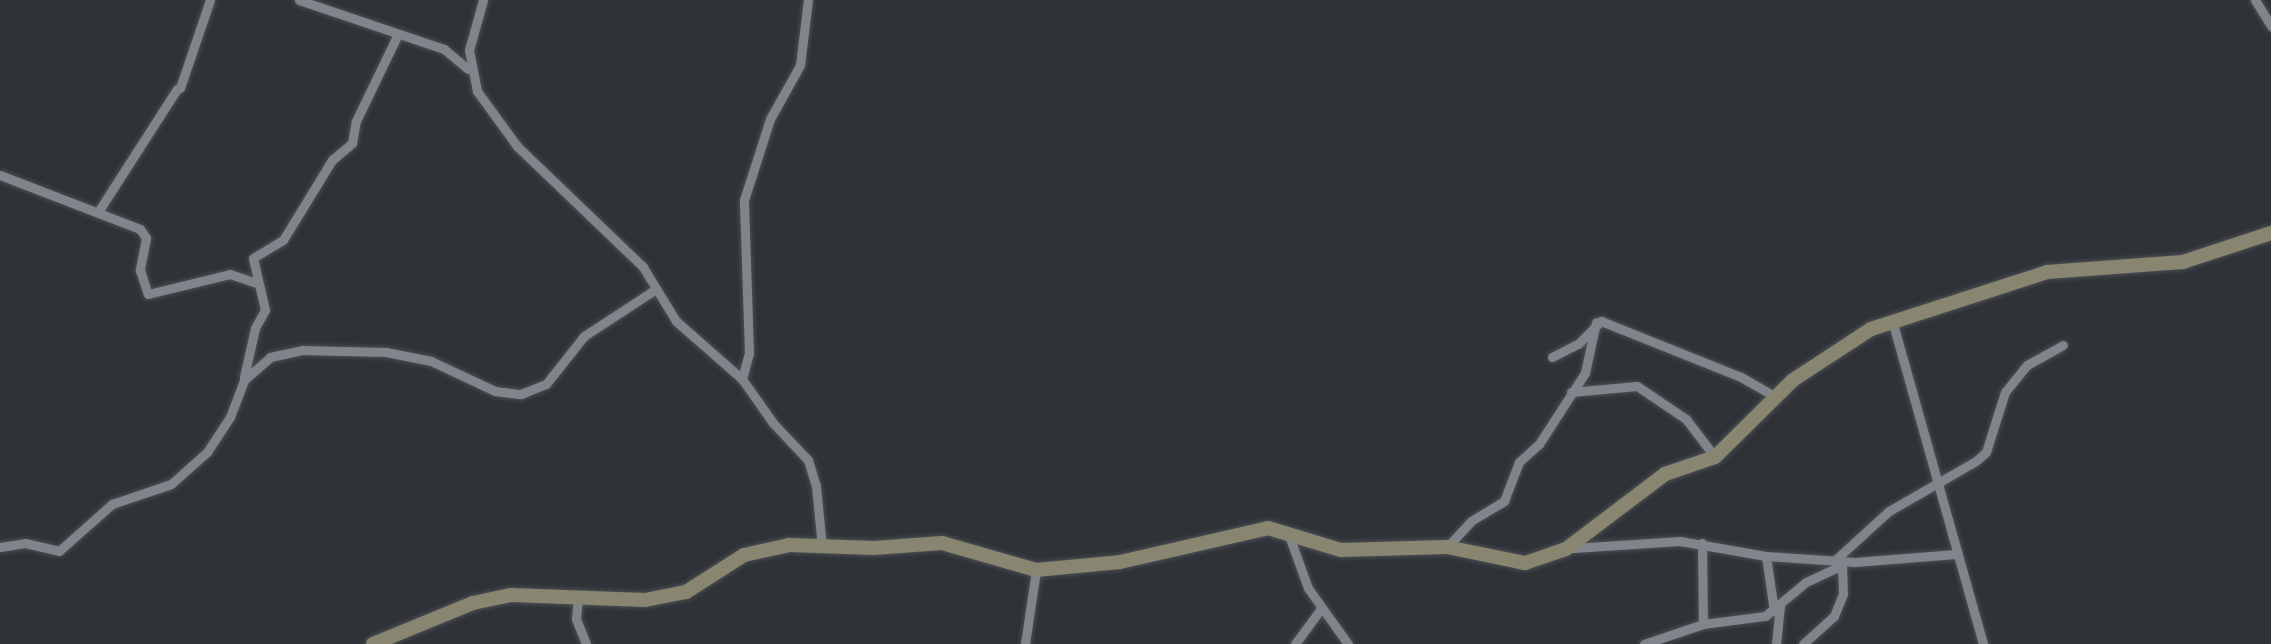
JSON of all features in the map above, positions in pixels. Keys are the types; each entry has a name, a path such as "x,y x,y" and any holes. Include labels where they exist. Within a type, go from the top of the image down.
{"street":[{"path":"98,212 179,89 210,0"},
{"path":"299,0 397,36 444,49 469,70"},
{"path":"483,0 471,37 469,70 477,91 517,146 643,267 687,333 742,379 773,423 808,460 816,486 822,547"},
{"path":"742,379 749,353 744,200 770,119 800,65 808,0"},
{"path":"2255,0 2271,26"},
{"path":"0,547 25,543 59,551 112,504 171,484 220,435 244,380 255,328 265,310 256,283 257,251 283,240 325,170 352,143 356,121 397,36"},
{"path":"0,175 140,229 146,238 140,270 148,294 230,274 256,283"},
{"path":"1566,549 1665,474 1715,457 1809,367 1892,320 2047,272 2183,262 2271,233"},
{"path":"244,380 260,363 286,352 386,352 431,361 495,391 533,391 556,373 584,336 656,289"},
{"path":"1892,320 1983,644"},
{"path":"1596,322 1741,377 1776,397"},
{"path":"1552,357 1578,344 1596,322"},
{"path":"1447,547 1471,521 1504,501 1519,462 1539,444 1585,373 1596,322"},
{"path":"1644,644 1664,641 1703,624 1755,619 1777,609 1806,582 1839,563 1889,511 1986,452 1993,417 2005,392 2027,365 2063,345"},
{"path":"1571,392 1637,386 1686,419 1715,457"},
{"path":"373,644 473,603 531,592 662,598 706,584 758,550 942,543 1036,570 1120,562 1253,530 1288,533 1341,550 1447,547 1525,563 1566,549 1626,542 1702,543 1766,556 1839,563 1956,554"},
{"path":"1288,533 1320,610 1348,644"},
{"path":"1702,543 1703,624"},
{"path":"1766,556 1777,609 1776,644"},
{"path":"1803,644 1834,616 1843,594 1839,563"},
{"path":"1025,644 1036,570"},
{"path":"578,596 576,619 586,644"},
{"path":"1295,644 1320,610"}]}
